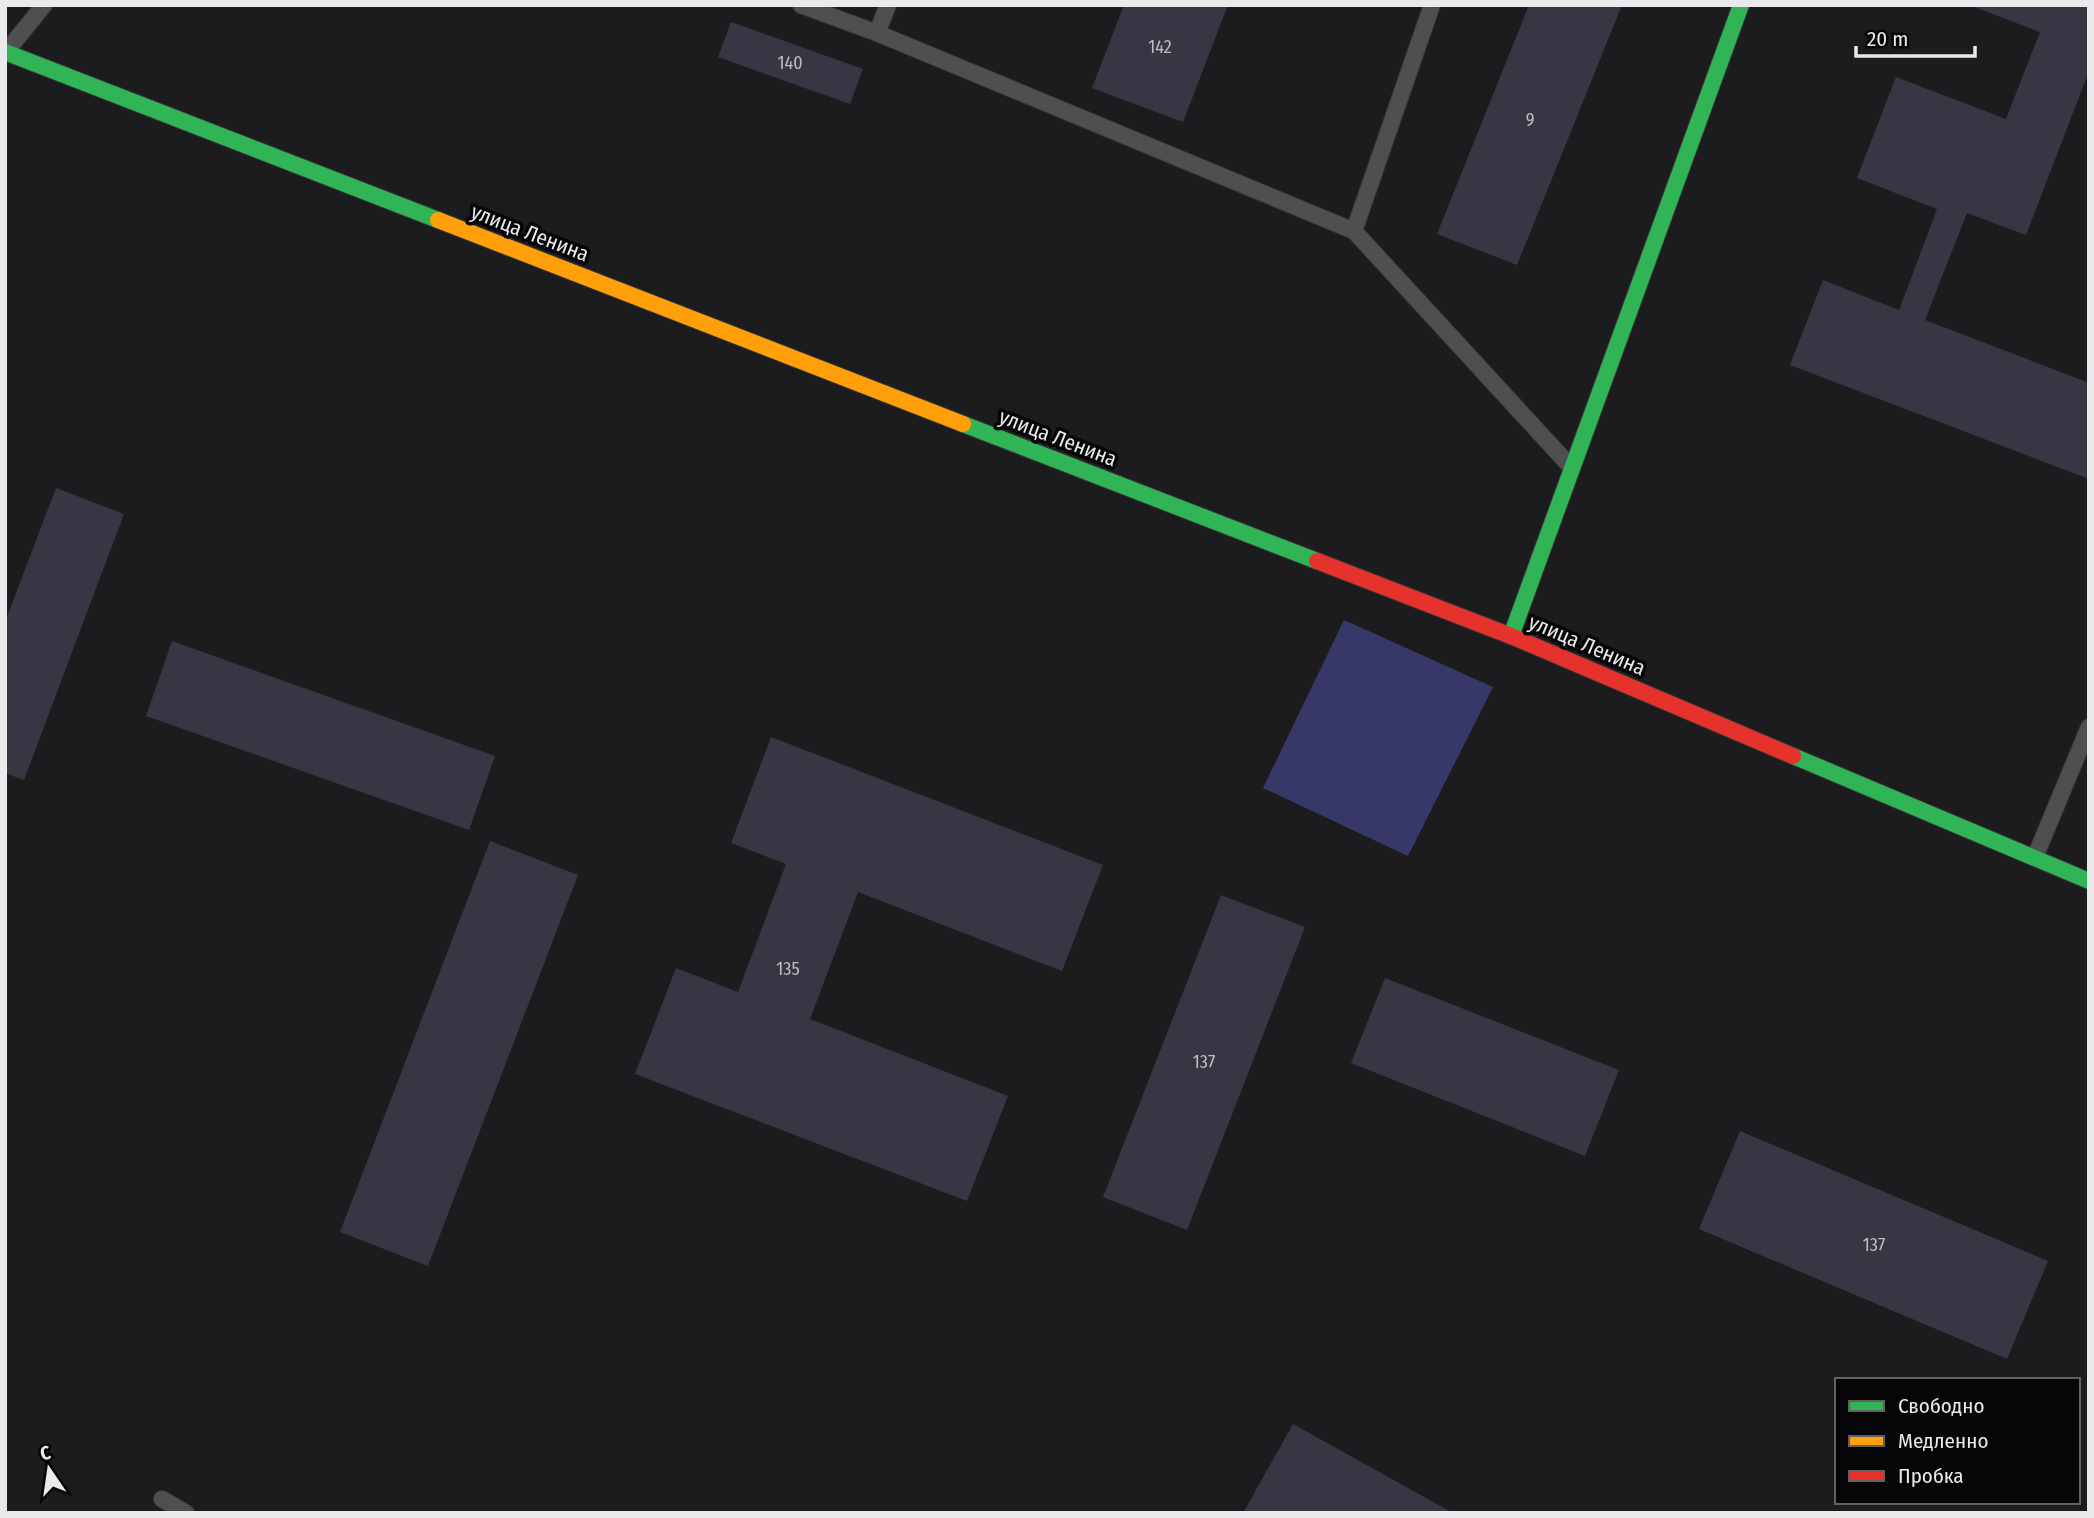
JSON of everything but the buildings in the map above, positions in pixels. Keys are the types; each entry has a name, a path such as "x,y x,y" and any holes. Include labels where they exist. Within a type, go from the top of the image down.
{"main road":[{"path":"1511,635 1570,467 1741,5"},
{"name":"улица Ленина","path":"6,52 1511,635 2089,881"}],"lane":[{"path":"6,52 44,5"},
{"path":"801,5 877,33 1353,231 1570,467"},
{"path":"877,33 888,5"},
{"path":"1353,231 1432,5"},
{"path":"2035,858 2089,727"},
{"path":"162,1499 186,1513"}],"shaded area":[{"path":"1344,620 1493,687 1408,856 1263,788"}],"traffic: fast":[{"path":"1511,636 1741,5"},
{"path":"5,52 438,220"},
{"path":"963,424 1317,561"},
{"path":"1793,756 2089,881"}],"traffic: slow":[{"path":"438,220 963,424"}],"traffic: jam":[{"path":"1317,561 1511,636 1793,756"}]}
